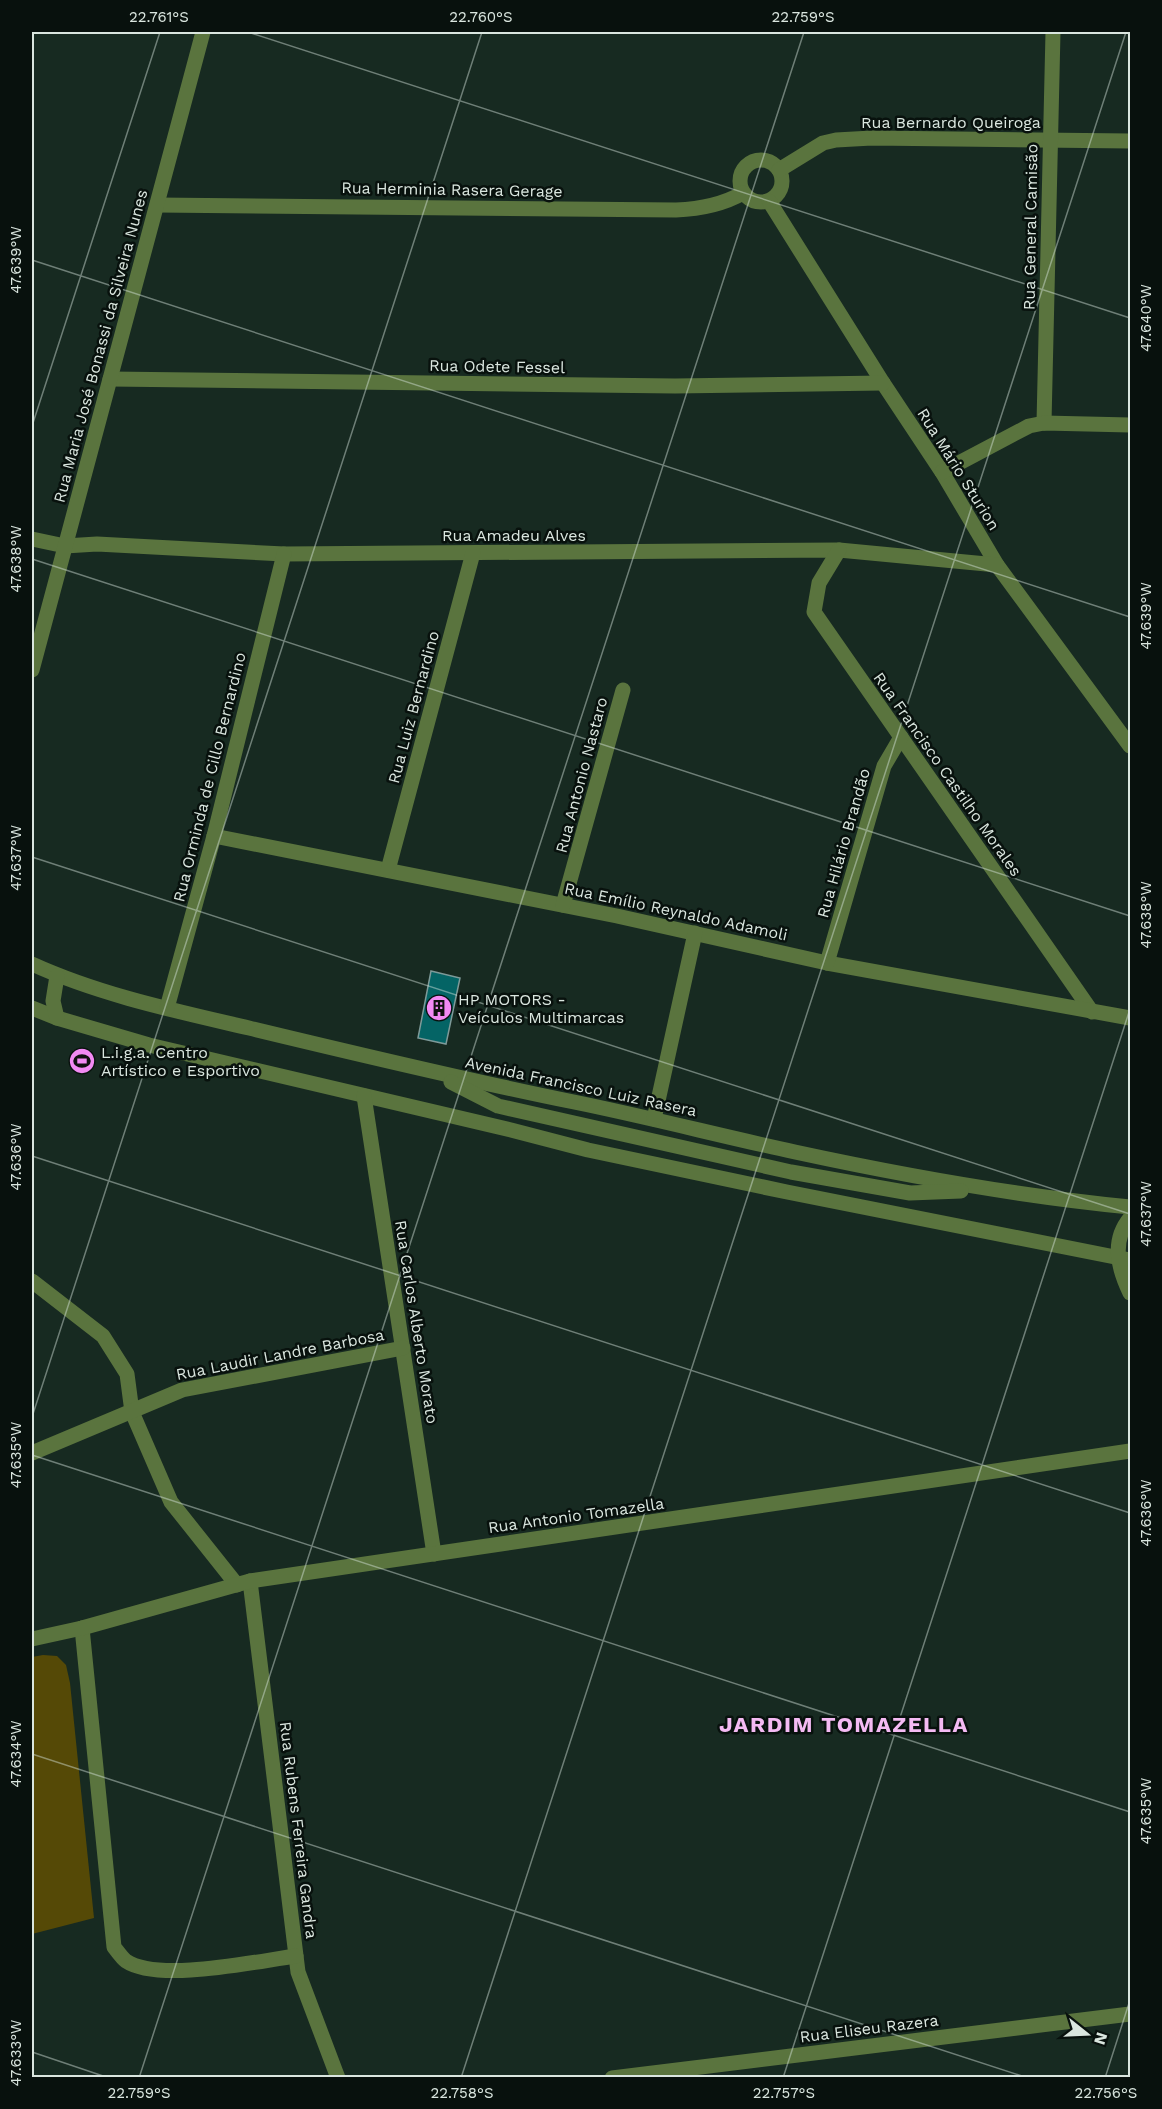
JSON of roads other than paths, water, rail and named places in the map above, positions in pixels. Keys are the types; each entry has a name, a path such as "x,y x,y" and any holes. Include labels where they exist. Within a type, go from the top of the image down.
{"street":[{"name":"Rua Maria José Bonassi da Silveira Nunes","path":"32,670 203,32"},
{"name":"Rua General Camisão","path":"1044,423 1053,32"},
{"name":"Rua Bernardo Queiroga","path":"779,170 823,143 836,140 872,138 1131,141"},
{"path":"768,160 779,170 783,184 776,197 769,201 755,202 743,193 740,178 742,171 753,161 768,160"},
{"name":"Rua Herminia Rasera Gerage","path":"157,205 676,210 697,209 729,201 743,193"},
{"name":"Rua Mário Sturion","path":"769,201 883,383 942,472 997,565 1131,746"},
{"name":"Rua Odete Fessel","path":"110,379 675,386 883,383"},
{"path":"942,472 1029,426 1044,423 1131,425"},
{"name":"Rua Amadeu Alves","path":"32,539 65,546 97,544 284,554 839,550 997,565"},
{"name":"Rua Francisco Castilho Morales","path":"839,550 819,583 814,612 1092,1012"},
{"name":"Rua Luiz Bernardino","path":"388,870 472,553"},
{"name":"Rua Orminda de Cillo Bernardino","path":"167,1008 214,836 284,554"},
{"name":"Rua Antonio Nastaro","path":"563,905 623,690"},
{"name":"Rua Hilário Brandão","path":"827,963 884,766 901,737"},
{"name":"Rua Emílio Reynaldo Adamoli","path":"214,836 563,905 827,963 1131,1018"},
{"path":"654,1119 695,933"},
{"name":"Avenida Francisco Luiz Rasera","path":"32,964 57,976 167,1008 433,1073 654,1119 796,1152 988,1190 1131,1207"},
{"path":"57,976 53,1001 57,1018"},
{"path":"32,1008 57,1018 149,1045 588,1150 775,1190 1124,1259"},
{"path":"433,1073 498,1106 791,1172 910,1193 988,1190"},
{"name":"Rua Carlos Alberto Morato","path":"364,1096 434,1554"},
{"path":"1131,1218 1120,1232 1131,1293"},
{"path":"32,1281 103,1336 127,1374 132,1412 171,1502 243,1583"},
{"name":"Rua Laudir Landre Barbosa","path":"32,1454 182,1390 403,1348"},
{"name":"Rua Antonio Tomazella","path":"32,1639 82,1628 243,1583 1131,1451"},
{"name":"Rua Rubens Ferreira Gandra","path":"243,1583 298,1972 338,2077"},
{"path":"82,1628 114,1947 125,1961 140,1967 160,1970 187,1970 296,1956"},
{"name":"Rua Eliseu Razera","path":"612,2078 1131,2014"}],"place":[{"name":"HP MOTORS - Veículos Multimarcas","path":"439,1008"},
{"name":"L.i.g.a. Centro Artístico e Esportivo","path":"82,1061"}],"district":[{"name":"JARDIM TOMAZELLA","path":"844,1724"}]}
